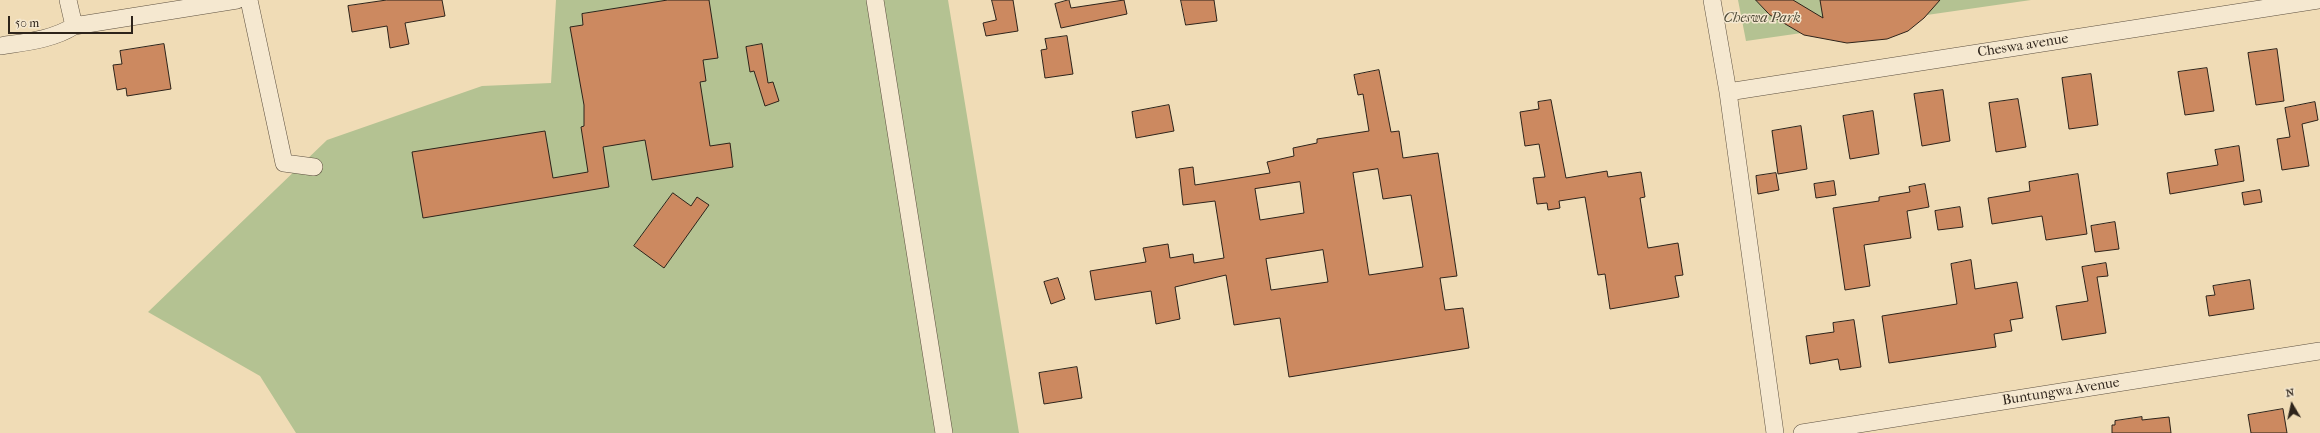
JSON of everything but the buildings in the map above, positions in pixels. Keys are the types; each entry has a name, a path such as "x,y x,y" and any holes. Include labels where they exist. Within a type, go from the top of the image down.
{"street":[{"path":"68,0 74,26"},
{"path":"0,46 41,39 65,31 74,26 237,0"},
{"path":"248,0 284,163 314,167"},
{"path":"875,0 944,433"},
{"path":"1712,0 1728,92 1775,433"},
{"name":"Cheswa avenue","path":"1728,92 2318,0"},
{"name":"Buntungwa Avenue","path":"1802,433 2320,351"}],"green space":[{"path":"556,0 948,0 1019,433 296,433 260,376 148,312 327,140 482,86 551,83"},
{"name":"Cheswa Park","path":"1738,0 2031,0 1746,41"}]}
